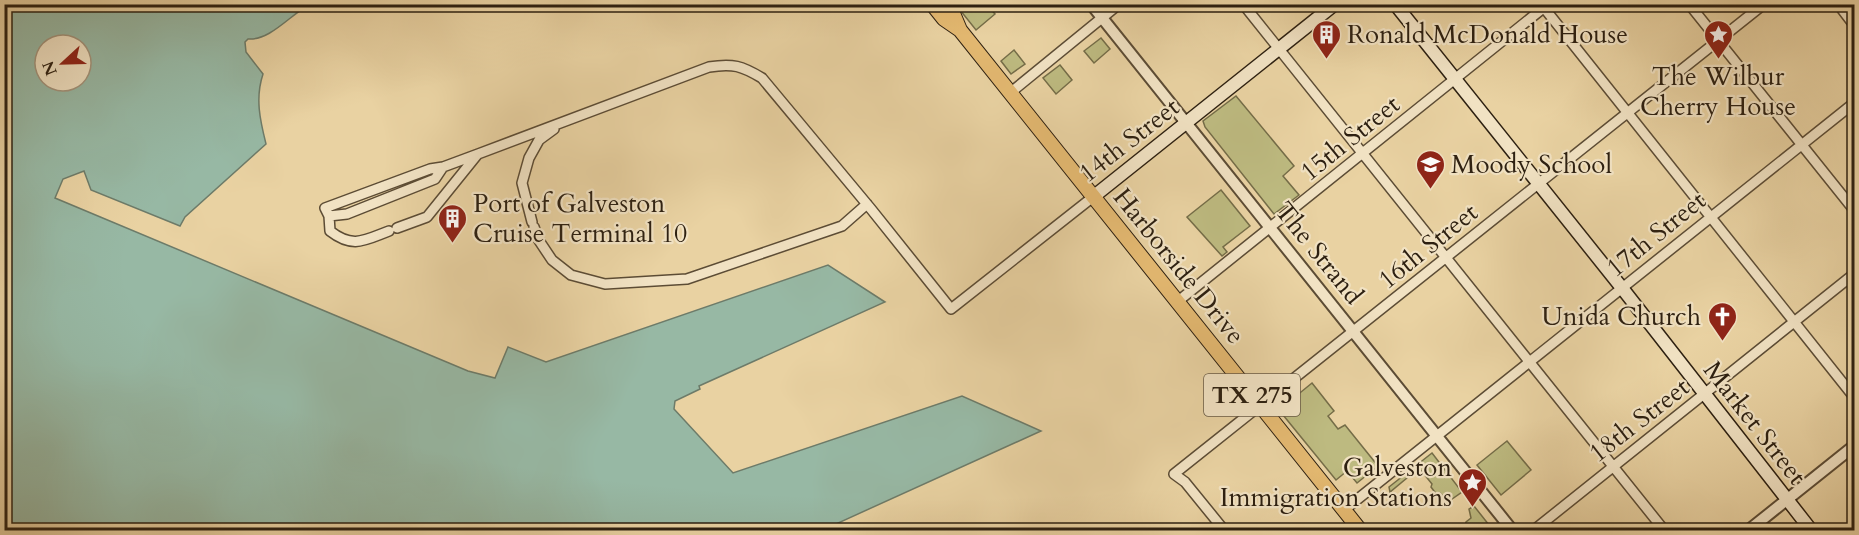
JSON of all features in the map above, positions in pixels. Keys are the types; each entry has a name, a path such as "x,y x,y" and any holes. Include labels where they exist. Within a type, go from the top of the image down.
{"main road":[{"name":"Harborside Drive","path":"932,4 944,19 960,30"},
{"name":"Harborside Drive","path":"947,4 960,30 1360,531"},
{"name":"14th Street","path":"1093,197 1335,4"},
{"name":"Market Street","path":"1395,4 1622,288 1811,531"}],"street":[{"name":"The Strand","path":"1091,4 1512,531"},
{"path":"1010,93 1119,4"},
{"path":"1243,4 1664,531"},
{"path":"1689,4 1854,210"},
{"name":"16th Street","path":"1224,531 1185,482 1174,474 1764,4"},
{"path":"1838,4 1854,25"},
{"path":"1544,6 1854,397"},
{"name":"15th Street","path":"1177,302 1456,80 1544,6"},
{"path":"478,154 427,217 358,243 339,238 330,231 327,212 430,169 443,167 710,67 728,64 745,69 762,78 867,204 842,226 687,279 605,284 571,275 552,260 538,239 522,183 529,158 539,140 565,122"},
{"name":"17th Street","path":"1344,510 1854,103"},
{"name":"14th Street","path":"867,204 951,309 1093,197"},
{"name":"18th Street","path":"1534,531 1854,274"},
{"path":"1749,531 1854,446"}],"shaded area":[{"path":"4,5 309,5 264,36 248,39 245,42 246,52 263,74 259,100 260,118 266,144 185,217 180,226 91,190 84,171 63,179 55,198 468,371 495,378 508,347 546,362 828,265 885,302 699,386 700,389 675,401 674,409 733,473 962,396 1041,431 827,528 828,530 5,530"},
{"path":"956,5 987,5 995,14 976,30"},
{"path":"1101,38 1110,49 1094,63 1084,51"},
{"path":"1014,50 1025,64 1011,74 1001,61"},
{"path":"1060,65 1072,80 1056,94 1043,78"},
{"path":"1236,96 1294,166 1283,176 1299,195 1274,214 1205,127 1203,121"},
{"path":"1221,190 1250,226 1223,247 1227,252 1222,256 1187,217"},
{"path":"1312,383 1334,411 1328,416 1338,429 1345,425 1378,466 1357,483 1347,471 1336,480 1279,410"},
{"path":"1507,441 1531,470 1501,495 1477,465"},
{"path":"1432,453 1462,492 1452,499 1447,493 1443,496 1440,493 1437,495 1431,487 1432,484 1419,468 1390,492 1389,487"},
{"path":"1474,506 1493,530 1464,529 1466,522 1471,518 1469,509"}],"place":[{"name":"Ronald McDonald House","path":"1326,60"},
{"name":"The Wilbur Cherry House","path":"1718,60"},
{"name":"Moody School","path":"1430,190"},
{"name":"Port of Galveston Cruise Terminal 10","path":"452,244"},
{"name":"Unida Church","path":"1722,342"},
{"name":"Galveston Immigration Stations","path":"1473,508"}]}
